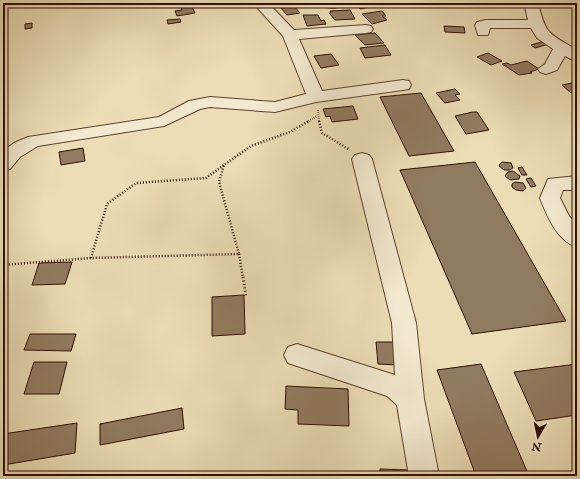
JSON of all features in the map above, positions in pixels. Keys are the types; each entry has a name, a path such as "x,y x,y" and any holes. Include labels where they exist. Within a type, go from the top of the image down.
{"street":[{"path":"260,3 290,35 318,96"},
{"path":"531,3 536,24 542,35 577,57"},
{"path":"483,32 482,25 486,24 536,24"},
{"path":"290,35 366,29"},
{"path":"546,69 551,67 561,48"},
{"path":"3,165 12,153 21,146 35,141 140,126 164,121 195,105 210,102 275,107 318,96 404,85"},
{"path":"362,159 404,323 410,399 424,476"},
{"path":"577,183 555,184 550,198 560,220 577,239"},
{"path":"297,355 381,380 397,388 410,399"}],"path":[{"path":"318,96 317,116 322,133 345,146 362,159"},
{"path":"91,258 107,204 136,183 206,178 251,146 290,132 317,116"},
{"path":"224,165 219,182 240,254 246,297"},
{"path":"3,265 91,258 240,254"}],"building":[{"path":"355,3 376,3 378,5 360,9"},
{"path":"191,5 195,13 177,16 175,11 182,10 181,7"},
{"path":"294,6 300,13 287,15 281,8"},
{"path":"350,10 355,19 335,20 329,13 331,13 330,11"},
{"path":"382,11 386,16 382,16 387,20 372,24 362,14"},
{"path":"303,15 318,15 321,21 324,20 326,24 307,26"},
{"path":"180,19 181,22 168,24 167,20"},
{"path":"32,23 32,28 25,29 25,24"},
{"path":"444,26 464,27 465,33 445,32"},
{"path":"375,33 384,43 365,45 355,35"},
{"path":"545,41 549,44 535,48 531,45"},
{"path":"385,45 391,55 365,58 360,48"},
{"path":"488,53 502,61 491,65 477,57"},
{"path":"331,54 339,65 321,68 314,56"},
{"path":"527,61 539,69 530,72 532,73 519,75 502,64 507,63 511,65"},
{"path":"577,82 577,92 571,93 562,85"},
{"path":"455,89 460,94 455,95 460,100 445,103 436,93"},
{"path":"421,93 454,151 409,156 380,97"},
{"path":"353,106 358,119 332,122 330,116 326,117 323,109"},
{"path":"477,112 489,130 466,134 455,116"},
{"path":"83,148 85,161 61,165 59,152"},
{"path":"475,162 566,321 472,334 400,170"},
{"path":"502,162 511,163 513,168 510,170 504,170 499,166"},
{"path":"522,167 527,175 522,175 518,168"},
{"path":"513,171 520,176 519,179 510,180 505,176 508,172"},
{"path":"531,178 536,186 531,187 526,179"},
{"path":"515,182 523,183 526,188 523,191 516,190 512,187 512,184"},
{"path":"72,262 65,284 32,285 39,263"},
{"path":"244,295 245,334 212,336 212,297"},
{"path":"30,334 76,334 71,351 24,350"},
{"path":"376,342 396,342 398,365 378,364"},
{"path":"34,362 67,362 59,394 24,394"},
{"path":"481,364 529,476 476,476 437,370"},
{"path":"577,364 577,415 536,421 514,372"},
{"path":"286,386 348,389 349,426 298,424 298,410 285,409"},
{"path":"182,408 184,429 100,445 100,424"},
{"path":"77,423 75,453 3,465 3,434"},
{"path":"380,469 409,470 410,476 380,476"}]}
